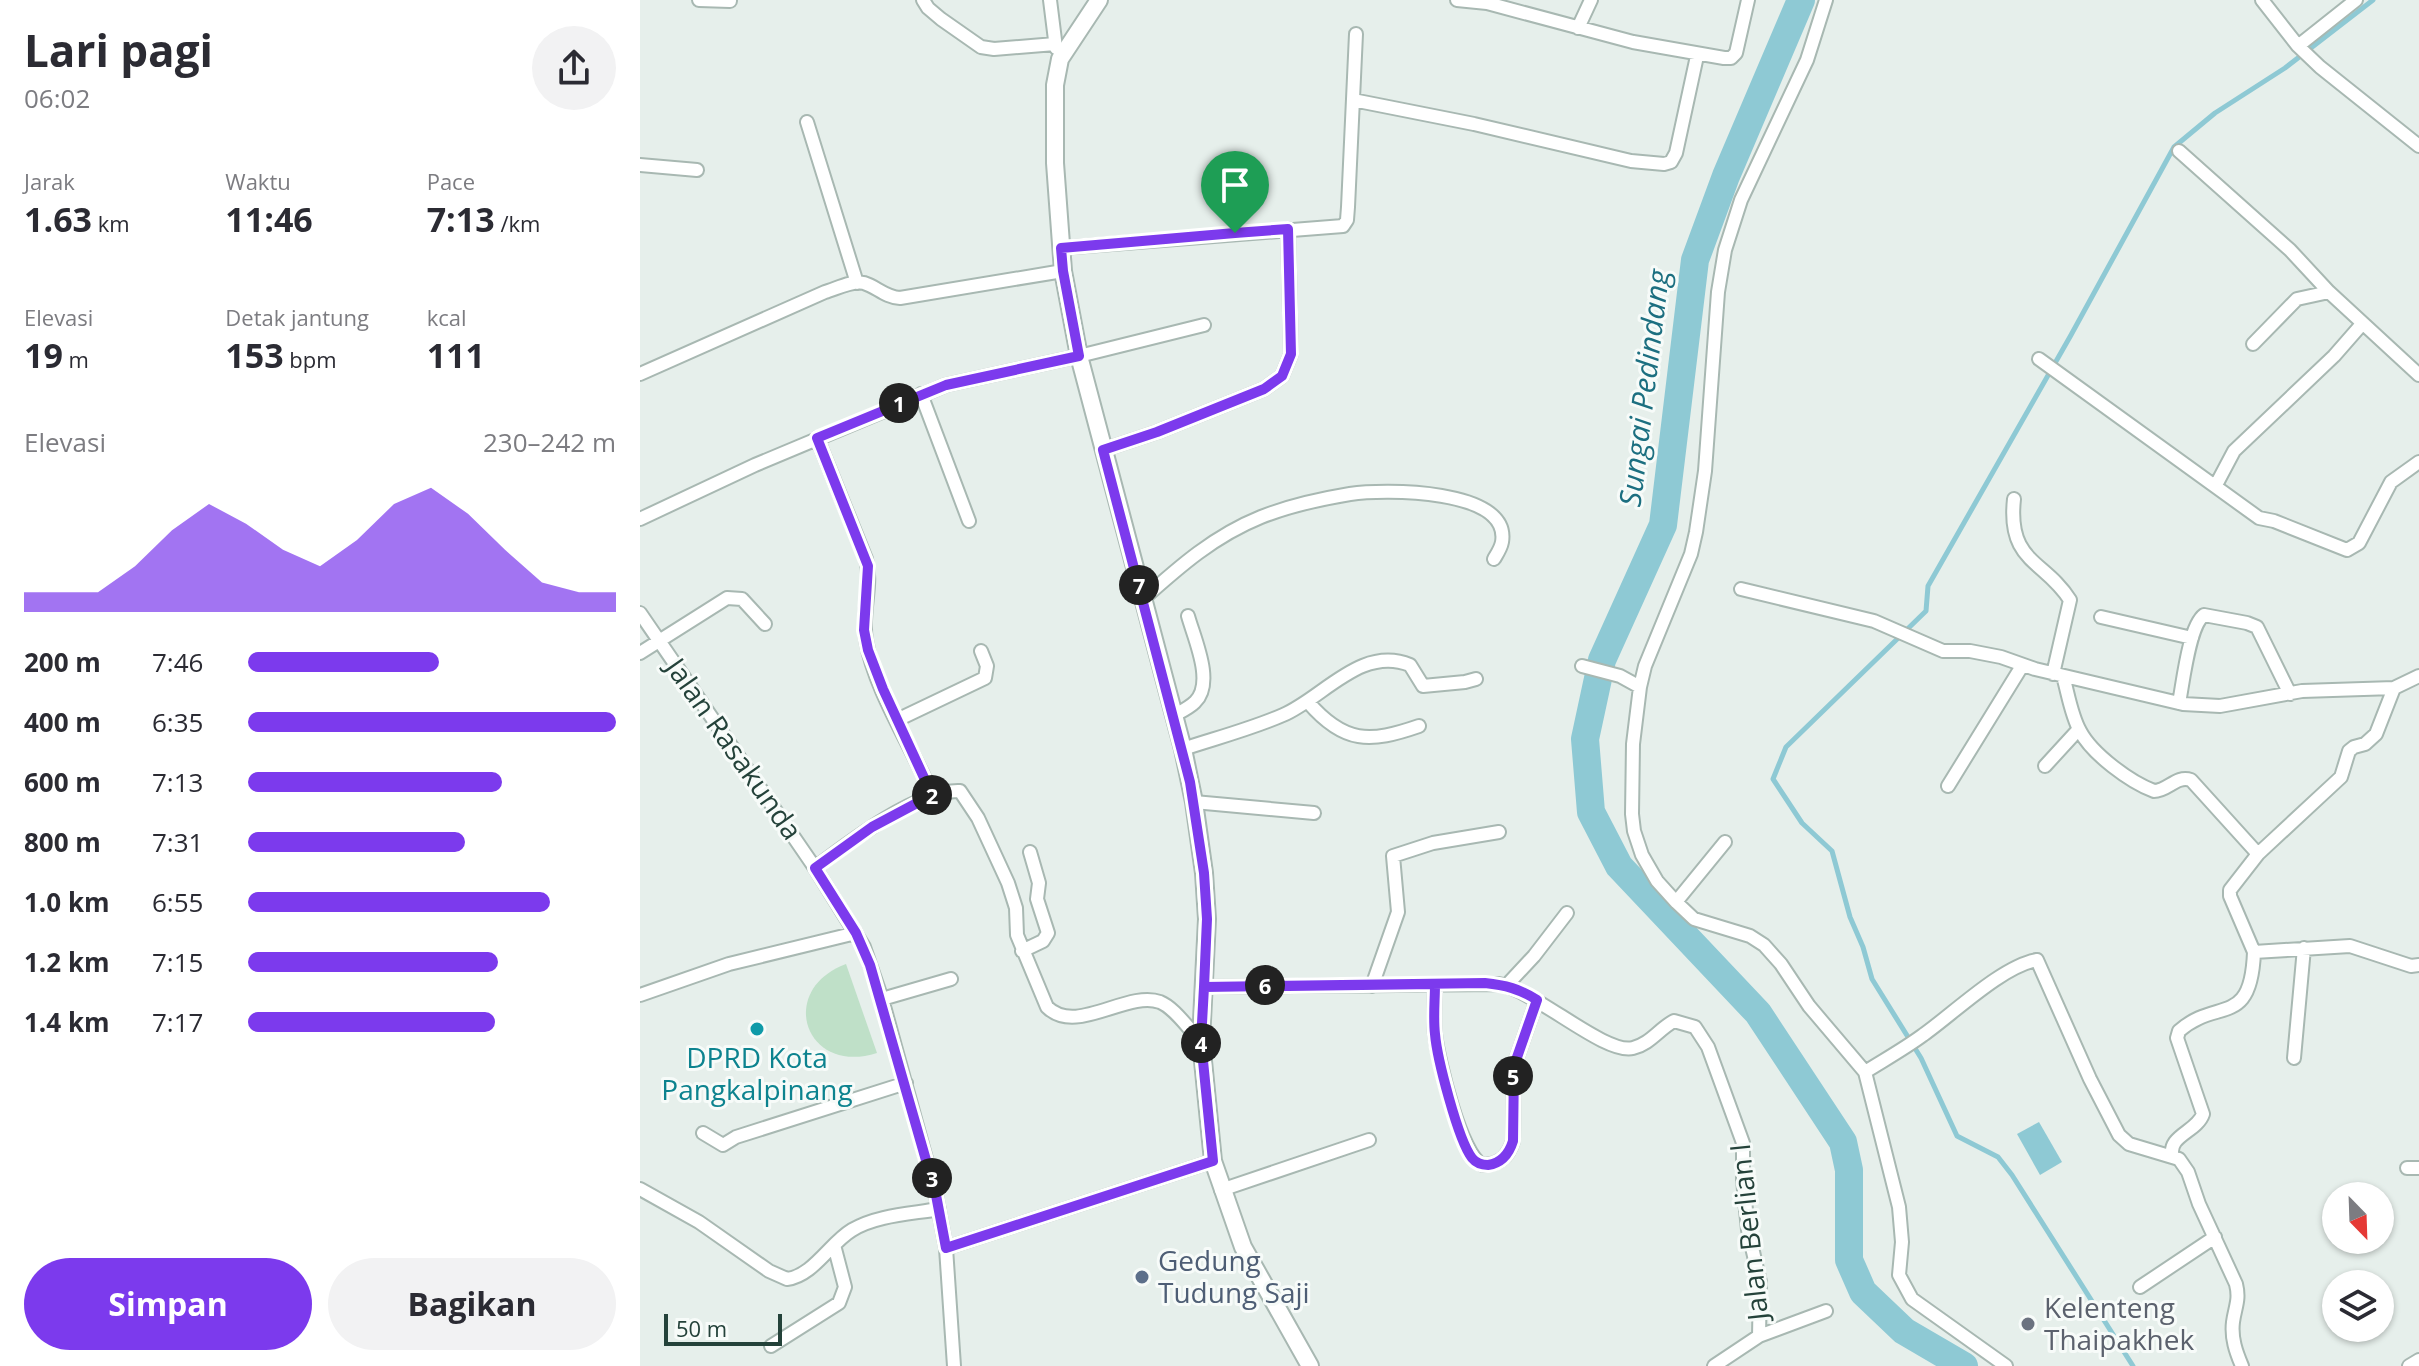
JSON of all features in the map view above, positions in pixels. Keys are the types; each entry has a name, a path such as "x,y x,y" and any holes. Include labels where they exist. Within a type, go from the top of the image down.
{"street":[{"path":"699,0 730,1"},
{"path":"923,0 941,19 981,47 1057,51"},
{"path":"1050,0 1057,51 1053,125 1063,271 1079,356 1183,749 1204,873 1207,919 1201,1041 1213,1161 1243,1247 1310,1366"},
{"path":"1057,51 1099,0"},
{"path":"1457,0 1485,2 1697,56 1724,58 1734,56 1748,0"},
{"path":"1578,28 1591,0"},
{"path":"1826,0 1807,60 1741,200 1725,250 1718,292 1705,471 1696,532 1691,554 1645,666 1640,687 1631,781 1634,831 1649,867 1676,902 1694,919 1750,936 1764,945 1781,964 1809,1006 1865,1072 1899,1207 1902,1242 1899,1275 1906,1291 1912,1299 2006,1366"},
{"path":"2262,0 2298,46 2419,146"},
{"path":"2298,46 2356,0"},
{"path":"1061,248 1339,227 1346,223 1356,34"},
{"path":"1353,100 1474,124 1631,161 1664,164 1671,162 1676,153 1697,56"},
{"path":"807,122 857,283"},
{"path":"2179,151 2290,250 2362,324 2419,375"},
{"path":"640,165 697,170"},
{"path":"1103,450 1264,389 1282,376 1291,354 1288,229"},
{"path":"640,374 825,292 857,283 864,283 884,295 900,298 1063,271"},
{"path":"2253,344 2297,299 2329,292"},
{"path":"2216,485 2234,451 2334,356 2362,324"},
{"path":"640,519 921,394 976,377 1079,356 1204,325"},
{"path":"2039,359 2259,518 2347,550 2359,543 2391,482 2419,462"},
{"path":"921,394 969,521"},
{"path":"817,438 866,559 869,573 865,638 873,665 932,795"},
{"path":"1142,600 1203,547 1233,529 1295,506 1351,494 1421,494 1470,501 1489,512 1500,529 1502,542 1494,559"},
{"path":"2014,499 2014,515 2022,551 2070,600 2058,675 2078,730 2092,749 2148,789 2160,791 2181,779 2191,780 2258,854"},
{"path":"1741,589 1853,614 1943,651 1970,651 2001,657 2022,666 2179,703 2220,706 2290,694 2394,688 2419,676"},
{"path":"640,653 733,597 742,599 765,624"},
{"name":"Jalan Rasakunda","path":"640,613 856,933 882,999 939,1209 946,1248 954,1366"},
{"path":"2179,703 2192,638 2199,619 2204,615 2254,625 2261,631 2290,694"},
{"path":"1173,716 1197,700 1202,689 1203,668 1188,616"},
{"path":"2101,617 2192,638"},
{"path":"897,720 982,681 987,676 987,666 981,651"},
{"path":"1183,749 1264,723 1308,702 1346,673 1374,663 1394,661 1410,665 1423,686 1476,679"},
{"path":"1582,666 1620,676 1640,687"},
{"path":"1948,786 2022,666"},
{"path":"2173,1157 2173,1143 2198,1124 2203,1114 2177,1038 2179,1031 2240,1003 2246,995 2254,952 2230,890 2258,854 2336,783 2345,770 2349,751 2365,744 2376,734 2394,688"},
{"path":"1308,702 1334,727 1371,739 1419,726"},
{"path":"2045,766 2078,730"},
{"path":"815,868 872,827 932,795 957,790 965,796 1008,883 1015,903 1016,929 1022,951 1047,1007 1056,1015 1087,1014 1154,1001 1169,1008 1201,1041"},
{"path":"1194,802 1314,813"},
{"path":"1372,986 1398,912 1393,856 1433,843 1499,832"},
{"path":"1676,902 1725,842"},
{"path":"1022,951 1043,941 1048,933 1037,899 1039,883 1030,852"},
{"path":"1506,986 1567,913"},
{"path":"640,995 729,964 856,933"},
{"path":"2254,952 2350,946 2411,966 2419,965"},
{"path":"2294,1058 2304,948"},
{"path":"1865,1072 1924,1035 1992,982 2027,962 2037,960 2042,965 2090,1079 2119,1135 2129,1144 2173,1157 2183,1164 2238,1293 2233,1334 2235,1351 2242,1366"},
{"path":"882,999 951,979"},
{"path":"1435,984 1435,1033 1441,1065 1464,1142 1471,1156 1483,1165 1502,1160 1509,1153 1513,1141 1514,1066 1537,1000"},
{"name":"Jalan Berlian I","path":"1204,987 1506,986 1523,992 1616,1048 1627,1050 1642,1045 1674,1021 1689,1024 1705,1038 1743,1143 1748,1230 1760,1282 1759,1336 1714,1366"},
{"path":"703,1133 720,1151 736,1137 906,1083"},
{"path":"1221,1190 1369,1140"},
{"path":"946,1248 1213,1161"},
{"path":"640,1189 699,1222 781,1278 796,1277 844,1235 864,1224 939,1209"},
{"path":"2140,1287 2215,1237"},
{"path":"771,1346 839,1303 845,1287 834,1245"},
{"path":"1759,1336 1826,1311"},
{"path":"2409,1366 2419,1360"}],"green space":[{"path":"846,964 877,1053 852,1057 832,1052 817,1042 808,1027 806,1010 811,992 824,976"}],"water":[{"path":"2039,1122 2062,1162 2040,1175 2017,1134"}],"waterway":[{"name":"Sungai Pedindang","path":"1801,0 1726,176 1695,260 1663,525 1602,660 1585,739 1591,812 1619,866 1758,1013 1843,1142 1849,1170 1849,1260 1863,1292 1904,1331 1964,1366"},
{"path":"2133,1366 2012,1175 1998,1157 1957,1136 1921,1058 1872,979 1850,917 1832,851 1802,823 1773,779 1786,747 1926,611 1928,586 2174,147 2215,113 2285,68 2373,0"}],"place":[{"name":"DPRD Kota Pangkalpinang","path":"757,1029"},
{"name":"Gedung Tudung Saji","path":"1142,1277"},
{"name":"Kelenteng Thaipakhek","path":"2028,1324"}],"route":[{"path":"1235,233 1061,248 1079,356 946,385 817,438 868,566 864,630 868,650 932,795 872,827 815,868 864,947 882,999 936,1195 946,1248 1213,1161 1201,1041 1204,987 1372,986 1435,984 1485,983 1523,992 1537,1000 1514,1066 1512,1086 1516,1111 1513,1141 1509,1153 1502,1160 1483,1165 1471,1156 1464,1142 1441,1065 1435,1033 1435,984 1204,987 1207,919 1194,802 1183,749 1103,450 1264,389 1282,376 1291,354 1288,229 1235,233"}]}
